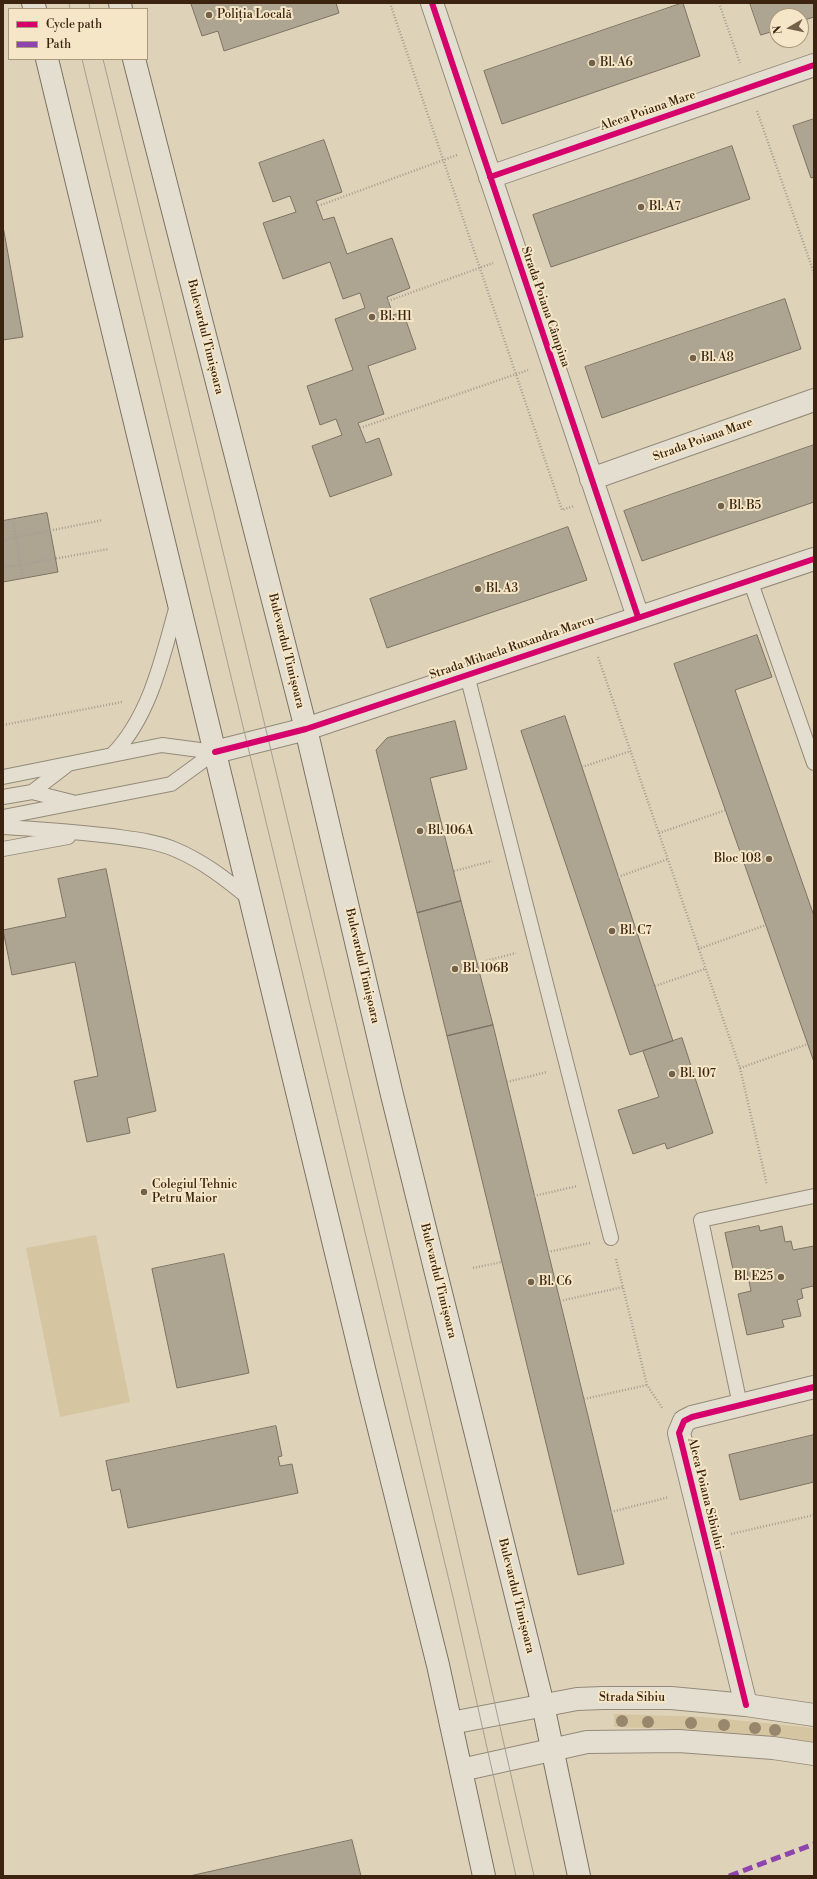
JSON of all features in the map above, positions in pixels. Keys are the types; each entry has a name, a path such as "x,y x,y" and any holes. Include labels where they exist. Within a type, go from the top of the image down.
{"main road":[{"name":"Strada Poiana Câmpina","path":"432,3 638,617"},
{"path":"47,60 451,1723 484,1876"},
{"name":"Bulevardul Timișoara","path":"134,60 306,729 392,1095 543,1705 579,1876"},
{"name":"Aleea Poiana Mare","path":"490,177 814,65"},
{"name":"Strada Poiana Mare","path":"592,479 814,400"},
{"name":"Strada Mihaela Ruxandra Marcu","path":"215,752 306,729 814,559"},
{"name":"Aleea Poiana Sibiului","path":"746,1705 679,1433 684,1421 692,1417 814,1387"},
{"name":"Strada Sibiu","path":"451,1723 577,1699 615,1698 671,1698 746,1705 814,1715"},
{"path":"461,1770 587,1742 679,1741 773,1748 814,1754"}],"lane":[{"path":"750,580 814,762"},
{"path":"112,755 126,741 145,706 178,601"},
{"path":"467,675 611,1238"},
{"path":"3,777 162,745 215,752"},
{"path":"3,818 171,784 215,752"},
{"path":"32,792 70,764"},
{"path":"3,797 32,792 76,803"},
{"path":"3,827 88,833 140,840 174,849 200,862 222,876 251,899"},
{"path":"3,849 88,833"},
{"path":"740,1405 701,1220 814,1196"}],"path":[{"path":"390,3 562,510 576,505 579,512"},
{"path":"719,3 814,273"},
{"path":"318,206 480,147"},
{"path":"388,301 516,255"},
{"path":"360,428 552,361"},
{"path":"13,519 23,578"},
{"path":"3,540 103,520"},
{"path":"3,568 110,549"},
{"path":"590,634 740,1068 772,1205"},
{"path":"3,725 128,701"},
{"path":"582,767 631,751"},
{"path":"659,833 726,810"},
{"path":"454,871 513,856"},
{"path":"618,877 668,860"},
{"path":"698,949 766,925"},
{"path":"478,963 537,948"},
{"path":"655,986 705,969"},
{"path":"740,1068 808,1044"},
{"path":"507,1082 568,1068"},
{"path":"534,1196 597,1182"},
{"path":"548,1252 611,1238 647,1385 679,1433"},
{"path":"473,1268 502,1262"},
{"path":"560,1301 623,1287"},
{"path":"584,1399 647,1385"},
{"path":"611,1512 693,1491"},
{"path":"705,1541 814,1514"}],"shaded area":[{"path":"96,1235 130,1402 60,1417 26,1248"},
{"path":"614,1714 705,1717 814,1728 814,1742 705,1730 614,1727"}],"building":[{"path":"336,3 339,13 224,51 218,31 202,36 191,4"},
{"name":"Bl. A6","path":"683,3 700,56 502,124 484,71"},
{"path":"750,3 814,3 814,17 809,19 809,8 769,8 769,32 761,35"},
{"path":"814,119 814,177 811,178 793,126"},
{"name":"Bl. H1","path":"324,140 342,192 316,201 323,220 334,217 347,254 392,238 410,288 387,297 393,315 403,312 416,349 368,366 384,414 358,423 366,443 379,438 392,475 330,497 312,446 342,435 336,419 320,425 307,386 353,370 335,319 365,308 360,293 343,299 330,262 283,279 263,223 296,212 290,196 273,202 259,163"},
{"name":"Bl. A7","path":"732,146 750,199 551,267 533,215"},
{"path":"3,226 23,337 3,340"},
{"name":"Bl. A8","path":"785,299 801,349 602,418 585,367"},
{"name":"Bl. B5","path":"814,445 814,502 642,561 624,511"},
{"path":"47,513 58,572 3,582 3,521"},
{"name":"Bl. A3","path":"568,527 587,580 387,648 370,599"},
{"name":"Bloc 108","path":"757,635 772,677 735,690 814,916 814,1062 674,664"},
{"name":"Bl. C7","path":"565,716 673,1041 630,1055 521,731"},
{"name":"Bl. 106A","path":"455,721 467,769 430,778 461,901 417,913 376,750 387,738"},
{"path":"106,869 156,1111 127,1118 130,1133 87,1142 74,1081 98,1076 75,962 12,975 3,930 66,917 58,879"},
{"name":"Bl. 106B","path":"461,901 493,1025 447,1036 417,913"},
{"name":"Bl. C6","path":"493,1025 624,1564 578,1575 447,1036"},
{"name":"Bl. 107","path":"682,1038 713,1133 667,1149 665,1143 633,1154 618,1110 659,1097 643,1051"},
{"name":"Bl. E25","path":"759,1226 760,1231 782,1226 785,1242 791,1241 793,1250 814,1246 814,1288 813,1286 801,1289 803,1298 797,1300 801,1316 782,1320 784,1327 747,1335 738,1294 751,1291 747,1271 734,1274 725,1233"},
{"path":"224,1254 249,1373 177,1388 152,1269"},
{"path":"276,1426 282,1456 278,1457 280,1466 292,1464 298,1493 128,1528 120,1489 112,1491 106,1461"},
{"path":"814,1435 814,1482 740,1500 729,1455"},
{"path":"352,1840 361,1876 190,1876"}],"tram line":[{"path":"69,3 70,8"},
{"path":"89,3 90,8"},
{"path":"82,60 453,1597 516,1876"},
{"path":"103,60 323,966 430,1421 534,1876"}],"marked path":[{"path":"729,1876 814,1844"}],"cycle path":[{"path":"432,3 638,617"},
{"path":"490,177 814,65"},
{"path":"215,752 306,729 814,559"},
{"path":"746,1705 679,1433 684,1421 692,1417 814,1387"}],"place":[{"name":"Poliția Locală","path":"209,15"},
{"name":"Bl. A6","path":"592,63"},
{"name":"Bl. A7","path":"641,207"},
{"name":"Bl. H1","path":"372,317"},
{"name":"Bl. A8","path":"693,358"},
{"name":"Bl. B5","path":"721,506"},
{"name":"Bl. A3","path":"478,589"},
{"name":"Bl. 106A","path":"420,831"},
{"name":"Bloc 108","path":"769,859"},
{"name":"Bl. C7","path":"612,931"},
{"name":"Bl. 106B","path":"455,969"},
{"name":"Bl. 107","path":"672,1074"},
{"name":"Colegiul Tehnic Petru Maior","path":"144,1192"},
{"name":"Bl. E25","path":"781,1277"},
{"name":"Bl. C6","path":"531,1282"}]}
